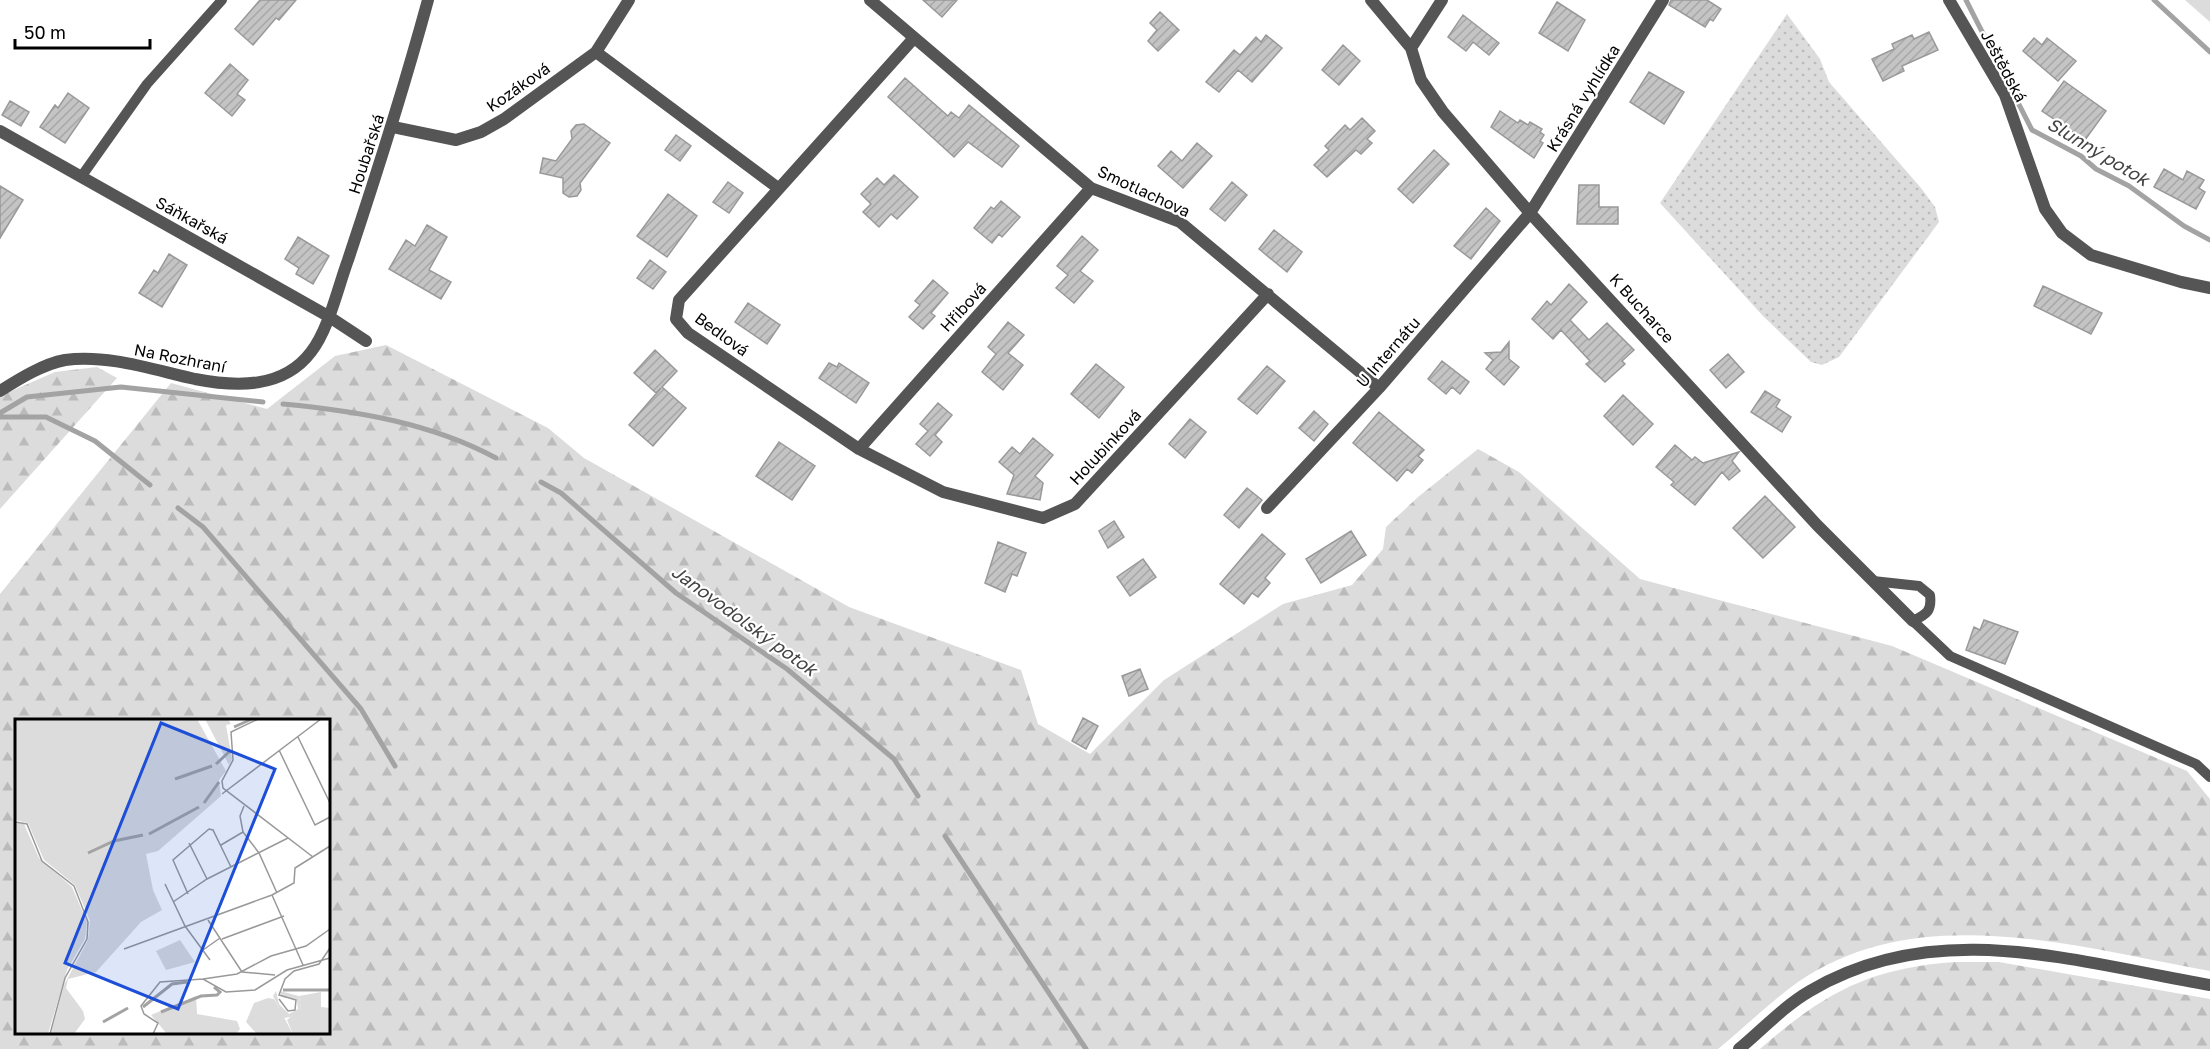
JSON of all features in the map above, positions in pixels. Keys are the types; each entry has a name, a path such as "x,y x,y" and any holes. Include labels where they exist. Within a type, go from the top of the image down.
{"street":[{"name":"Houbařská","path":"328,316 393,127 428,0"},
{"name":"Kozáková","path":"393,127 456,140 481,132 504,119 596,52 629,0"},
{"name":"Smotlachova","path":"870,0 1091,188 1180,222 1379,388"},
{"name":"K Bucharce","path":"1371,0 1411,48 1421,80 1443,112 1530,213 1817,525 1913,621"},
{"path":"1411,48 1442,0"},
{"name":"Krásná vyhlídka","path":"1530,213 1663,0"},
{"name":"Ještědská","path":"1949,0 2005,95 2045,209 2062,233 2091,255 2181,282 2210,288"},
{"name":"Bedlová","path":"860,449 688,333 676,319 679,300 914,38"},
{"path":"596,52 778,188"},
{"name":"Sáňkařská","path":"0,131 328,316 366,341"},
{"name":"Hřibová","path":"860,449 1091,188"},
{"name":"U Internátu","path":"1267,508 1379,388 1530,213"},
{"name":"Holubinková","path":"860,449 943,492 1043,518 1076,504 1268,294"},
{"name":"Na Rozhraní","path":"0,391 27,375 64,360 104,360 222,385 265,384 293,368 311,352 328,316"},
{"path":"1739,1049 1807,993 1834,978 1869,963 1930,950 2000,948 2210,985"}],"lane":[{"path":"81,177 147,84 222,0"},
{"path":"1873,581 1919,586 1930,595 1932,607 1928,614 1913,621 1950,656 2196,764 2210,777"}],"green space":[{"path":"2185,0 2210,0 2210,22"},
{"path":"1787,14 1820,59 1829,82 1921,188 1935,207 1939,222 1839,357 1822,365 1811,362 1763,316 1660,203"},
{"path":"386,345 548,428 584,458 849,607 1021,670 1038,724 1090,754 1164,680 1283,604 1352,585 1383,549 1386,527 1418,497 1478,449 1519,472 1640,579 1892,646 2187,771 2210,799 2210,971 2054,942 2000,936 1947,936 1895,942 1845,956 1798,982 1718,1049 0,1049 0,594 171,383 267,409 335,356"},
{"path":"97,367 117,378 0,509 0,396 55,372"},
{"path":"1955,962 1999,962 2210,999 2210,1049 1760,1049 1805,1013 1849,987 1897,970"}],"building":[{"path":"260,0 296,0 279,20 276,18 253,45 235,29"},
{"path":"923,0 957,0 942,17"},
{"path":"1671,0 1707,0 1721,9 1713,21 1710,19 1705,27 1669,5"},
{"path":"1557,2 1585,20 1568,51 1539,33"},
{"path":"1160,12 1179,30 1158,51 1148,41 1157,30 1150,23"},
{"path":"1463,15 1499,43 1489,55 1473,42 1466,51 1448,37"},
{"path":"1929,32 1938,50 1902,66 1904,71 1883,81 1872,59 1894,49 1892,44 1912,35 1914,39"},
{"path":"1266,35 1282,48 1252,82 1238,70 1219,92 1206,82 1234,50 1240,55 1256,37 1261,42"},
{"path":"2034,38 2042,45 2047,38 2076,61 2058,81 2023,51"},
{"path":"1343,45 1360,61 1339,85 1322,70"},
{"path":"230,64 248,80 237,94 245,100 232,116 205,93"},
{"path":"1649,72 1684,92 1664,124 1630,102"},
{"path":"905,78 948,116 951,112 959,118 969,105 1019,146 1002,167 968,142 954,157 888,97"},
{"path":"2064,81 2106,111 2085,140 2042,111"},
{"path":"68,93 89,108 65,143 40,127 55,105 58,108"},
{"path":"10,101 29,112 21,126 2,115"},
{"path":"1500,111 1518,123 1520,120 1528,125 1530,122 1542,129 1540,132 1544,135 1540,141 1543,143 1534,158 1491,127"},
{"path":"1362,118 1375,131 1367,139 1372,143 1361,154 1356,150 1327,177 1314,165 1329,150 1325,146 1345,125 1350,130"},
{"path":"584,124 610,143 580,183 581,190 577,196 569,197 563,193 563,178 540,173 543,158 556,161 572,139 571,131 576,125"},
{"path":"676,135 691,146 680,161 665,150"},
{"path":"1197,143 1212,156 1183,188 1158,166 1171,151 1182,161"},
{"path":"1434,150 1449,164 1413,203 1398,189"},
{"path":"2164,169 2183,180 2187,171 2204,180 2199,188 2205,192 2196,209 2154,187"},
{"path":"894,175 918,197 897,219 891,214 879,227 863,212 871,204 861,194 877,178 884,185"},
{"path":"728,182 743,193 729,213 713,202"},
{"path":"1232,182 1247,195 1225,221 1210,209"},
{"path":"1579,185 1599,185 1599,207 1618,207 1618,224 1577,224"},
{"path":"0,186 23,200 0,238"},
{"path":"668,194 697,216 667,257 637,236"},
{"path":"1001,201 1020,217 1002,237 999,234 992,243 974,228 991,207 994,209"},
{"path":"1486,208 1500,221 1471,259 1454,246"},
{"path":"427,225 447,237 429,270 451,282 441,299 389,269 406,240 415,246"},
{"path":"1274,230 1302,252 1287,272 1259,249"},
{"path":"1082,236 1098,250 1080,271 1093,281 1074,303 1056,288 1068,275 1057,266"},
{"path":"298,237 329,256 313,284 296,274 299,268 285,259"},
{"path":"169,254 187,265 162,307 139,293 154,270 158,273"},
{"path":"650,260 666,272 653,289 637,278"},
{"path":"933,280 948,293 931,313 935,316 923,329 909,317 920,305 915,301"},
{"path":"1569,284 1587,302 1570,320 1589,340 1607,323 1634,350 1622,361 1625,364 1605,382 1586,364 1590,361 1561,330 1553,339 1532,319 1547,301 1551,305"},
{"path":"2043,286 2102,313 2091,334 2034,306"},
{"path":"748,303 780,325 767,344 735,322"},
{"path":"1008,322 1024,335 1008,353 1023,365 1003,390 982,372 996,354 988,347"},
{"path":"1509,342 1509,359 1519,367 1504,385 1486,369 1493,360 1485,353 1501,352"},
{"path":"655,350 677,371 662,387 686,408 653,446 629,425 661,388 656,393 634,373"},
{"path":"1728,354 1744,372 1726,388 1710,370"},
{"path":"1442,361 1469,382 1460,394 1452,387 1446,394 1428,379"},
{"path":"829,363 837,367 839,363 869,383 856,403 819,378"},
{"path":"1096,364 1124,387 1099,418 1071,394"},
{"path":"1267,366 1285,381 1257,414 1238,399"},
{"path":"1765,391 1780,400 1776,407 1791,417 1782,432 1751,412"},
{"path":"1623,395 1653,424 1633,445 1604,416"},
{"path":"938,403 952,415 935,435 942,442 930,456 916,444 928,431 920,424"},
{"path":"1314,411 1328,424 1314,441 1299,428"},
{"path":"1379,412 1424,450 1418,456 1423,460 1412,473 1407,469 1397,481 1353,443"},
{"path":"1190,419 1206,432 1185,458 1169,444"},
{"path":"1033,438 1053,455 1035,476 1043,483 1040,500 1007,494 1014,475 999,462 1012,447 1020,454"},
{"path":"779,442 815,466 792,500 756,476"},
{"path":"1675,445 1692,460 1695,457 1703,463 1739,452 1732,461 1740,471 1729,480 1722,472 1695,505 1671,485 1674,482 1656,467"},
{"path":"1247,488 1262,500 1239,528 1224,515"},
{"path":"1765,496 1795,527 1763,558 1733,528"},
{"path":"1114,521 1124,537 1108,548 1099,531"},
{"path":"1351,531 1366,555 1321,583 1306,559"},
{"path":"1262,534 1285,554 1265,578 1270,583 1258,597 1252,593 1244,604 1220,584"},
{"path":"998,542 1026,553 1017,576 1012,574 1005,592 985,583"},
{"path":"1143,559 1156,577 1130,596 1117,577"},
{"path":"1984,620 2018,632 2005,664 1966,650 1974,627 1980,630"},
{"path":"1140,669 1148,689 1129,696 1122,676"},
{"path":"1083,718 1098,726 1086,749 1072,741"}],"waterway":[{"name":"Slunný potok","path":"1966,0 2032,130 2081,156 2096,169 2129,186 2184,226 2210,240"},
{"path":"2154,0 2210,52"},
{"name":"Janovodolský potok","path":"0,413 27,397 121,387 263,402"},
{"name":"Janovodolský potok","path":"283,404 338,410 393,420 446,436 496,458"},
{"path":"0,417 46,417 95,441 150,485"},
{"name":"Janovodolský potok","path":"541,482 561,493 676,593 787,669 894,759 918,796"},
{"path":"178,508 203,527 361,709 395,766"},
{"name":"Janovodolský potok","path":"945,836 1086,1049"}]}
